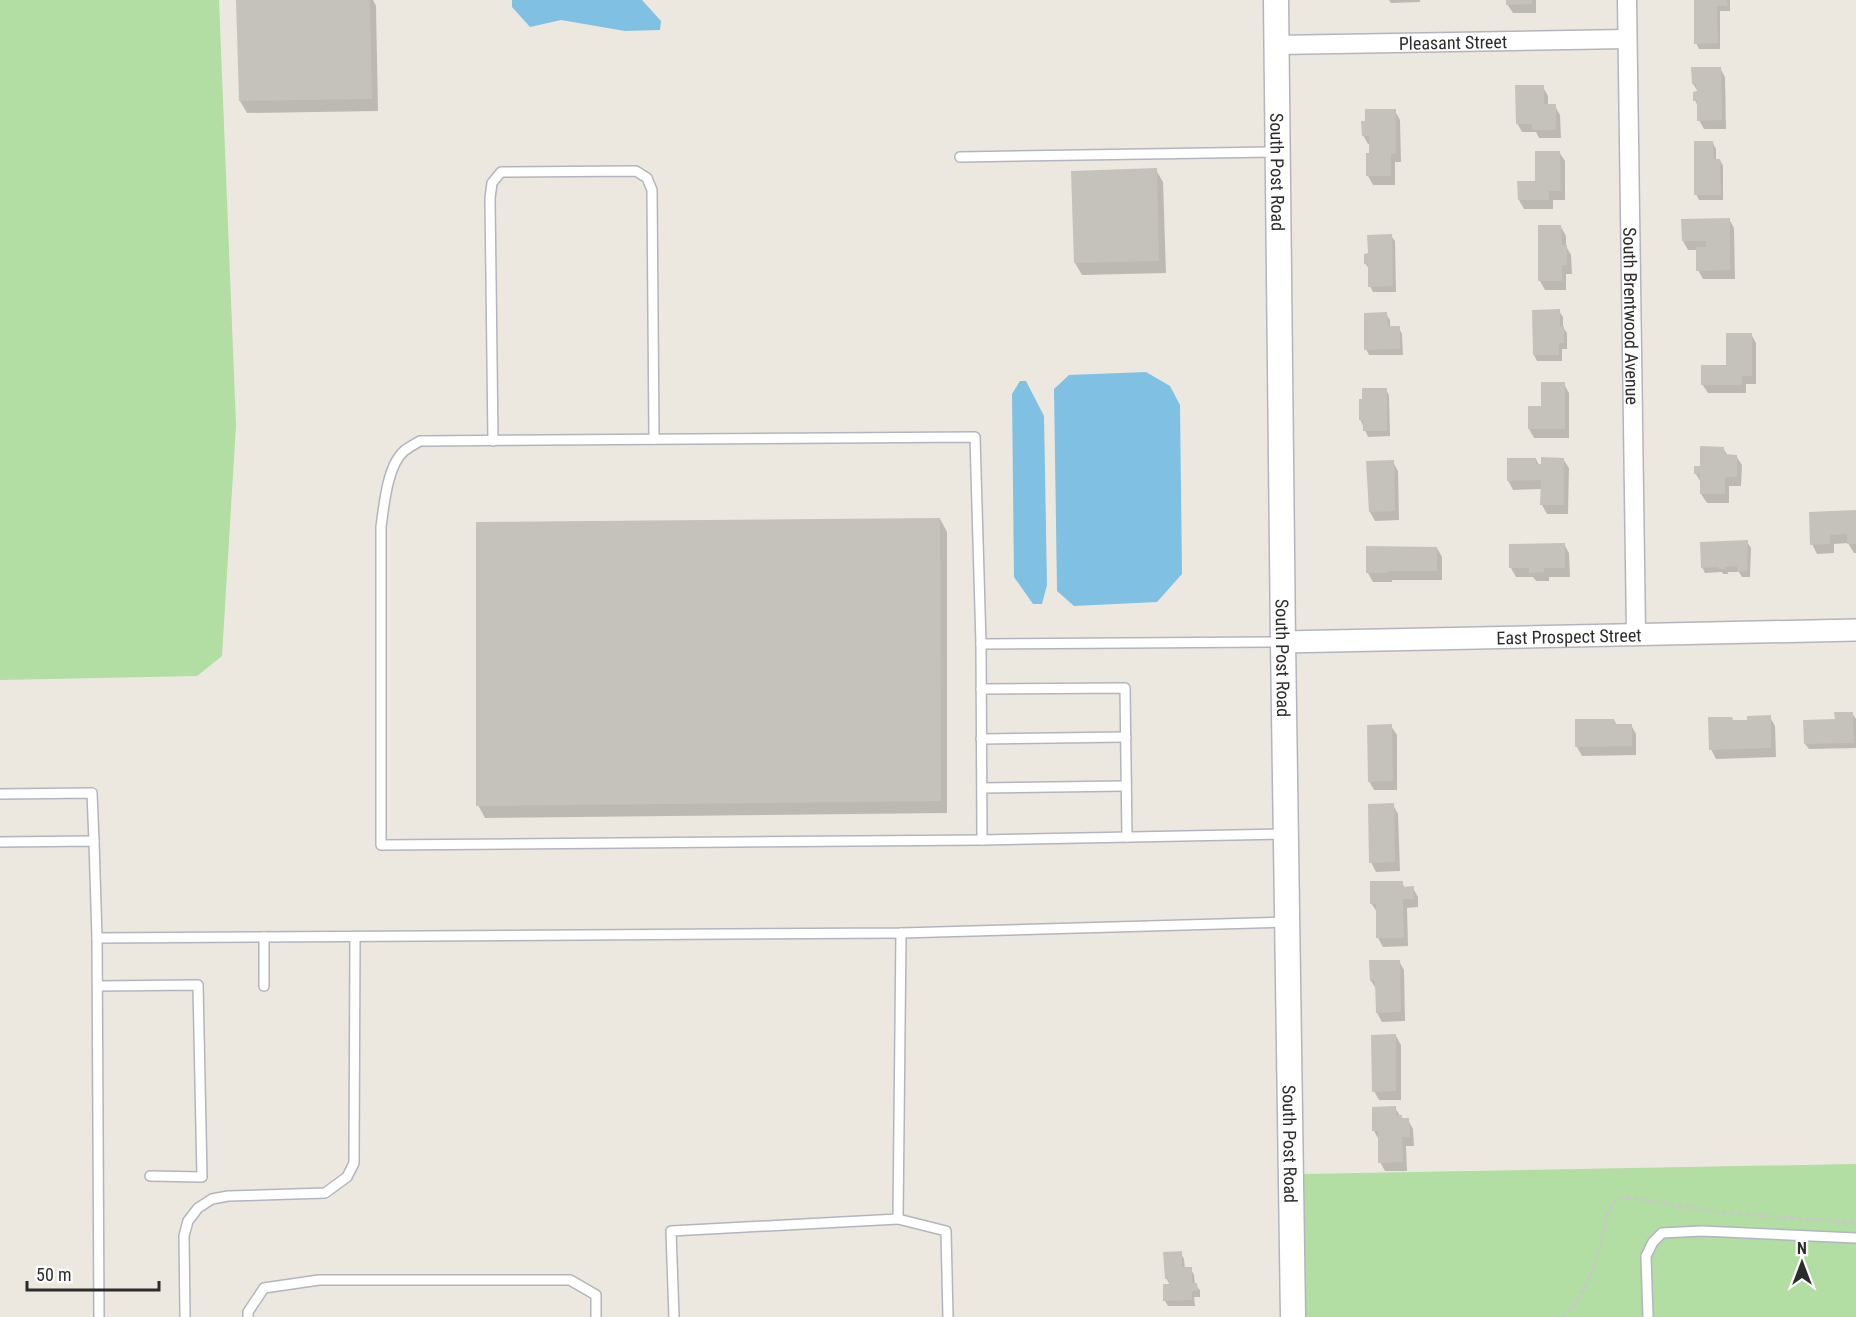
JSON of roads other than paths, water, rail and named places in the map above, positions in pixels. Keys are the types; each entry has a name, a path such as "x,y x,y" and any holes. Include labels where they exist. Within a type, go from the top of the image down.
{"main road":[{"name":"South Post Road","path":"1276,0 1293,1317"}],"street":[{"name":"South Brentwood Avenue","path":"1627,0 1635,634"},
{"name":"Pleasant Street","path":"1277,45 1627,39"},
{"name":"East Prospect Street","path":"1283,642 1856,630"}],"lane":[{"path":"960,157 1278,152"},
{"path":"493,441 490,198 492,183 501,172 636,171 647,178 652,190 654,440"},
{"path":"982,840 981,644 975,437 420,441 403,452 394,469 386,494 381,527 381,845 982,840 1287,834"},
{"path":"981,644 1283,642"},
{"path":"981,689 1125,688 1127,837"},
{"path":"981,739 1126,737"},
{"path":"982,788 1126,786"},
{"path":"0,794 92,793 98,938 99,1317"},
{"path":"0,842 94,841"},
{"path":"98,938 901,933 1288,922"},
{"path":"898,1219 901,933"},
{"path":"185,1317 184,1236 188,1221 198,1208 212,1199 228,1196 325,1193 347,1177 354,1163 355,937"},
{"path":"264,938 264,986"},
{"path":"98,986 198,985 202,1177 150,1176"},
{"path":"674,1317 671,1231 898,1219 946,1232 948,1317"},
{"path":"1648,1317 1646,1256 1653,1242 1662,1233 1702,1232 1856,1238"},
{"path":"248,1317 248,1312 264,1288 319,1280 570,1280 596,1295 596,1317"}],"water":[{"path":"512,0 642,0 661,21 660,30 625,31 561,20 530,27 512,7"},
{"path":"1146,372 1170,386 1180,405 1182,574 1157,602 1074,606 1057,591 1054,389 1069,375"},
{"path":"1020,381 1026,381 1044,416 1047,585 1042,604 1033,604 1014,577 1012,394"}]}
